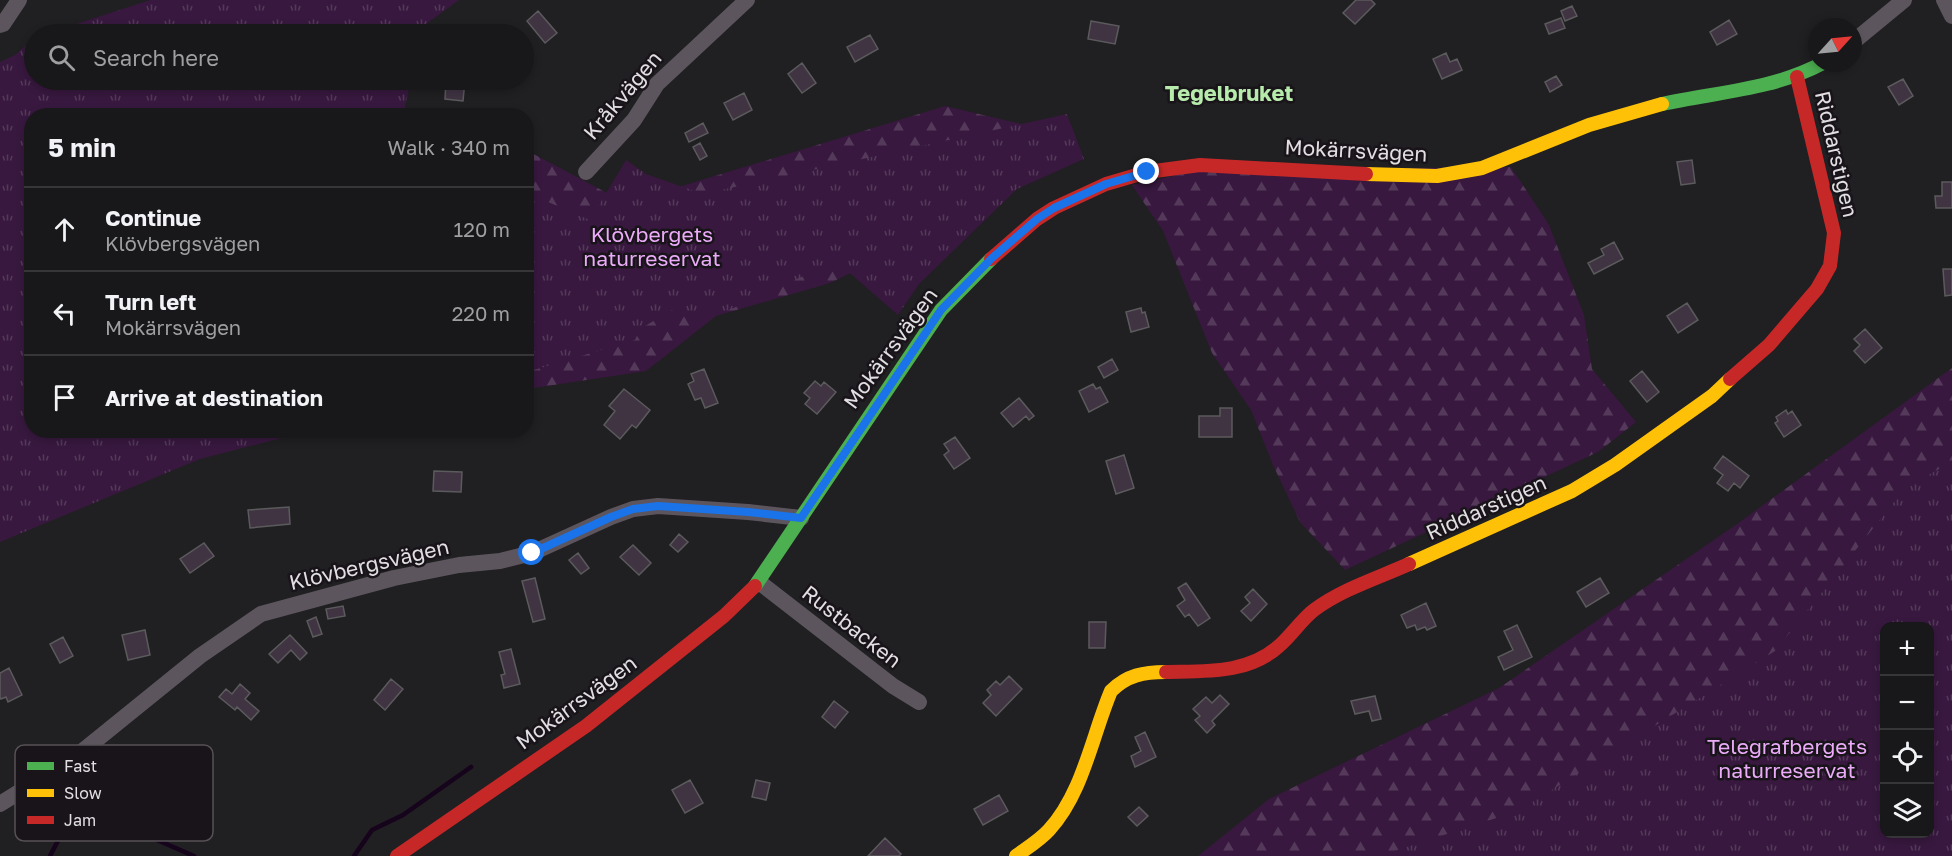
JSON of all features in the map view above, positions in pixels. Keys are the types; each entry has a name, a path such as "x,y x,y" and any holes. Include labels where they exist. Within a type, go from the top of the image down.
{"street":[{"path":"0,25 20,0"},
{"name":"Kråkvägen","path":"586,171 634,120 657,84 747,0"},
{"path":"1862,35 1904,0"},
{"path":"1944,0 1952,16"},
{"name":"Mokärrsvägen","path":"398,856 586,726 724,616 759,582 941,310 992,258 1037,219 1078,196 1106,184 1147,172 1200,165 1324,170 1393,176 1437,177 1461,173 1482,168 1593,124 1655,105 1750,89 1797,77 1808,71"},
{"name":"Riddarstigen","path":"1016,856 1050,829 1064,808 1111,691 1121,681 1136,674 1224,670 1259,661 1279,646 1314,610 1348,591 1572,491 1615,465 1712,396 1769,345 1817,289 1830,266 1834,233 1797,77"},
{"name":"Klövbergsvägen","path":"90,745 192,663 261,614 394,578 459,565 500,561 532,553 633,509 658,506 801,518"},
{"name":"Rustbacken","path":"759,582 892,686 919,702"},
{"name":"Klövbergsvägen","path":"0,804 15,795"}],"green space":[{"path":"150,0 459,0 426,24 77,24"},
{"path":"24,47 24,90 409,90 405,108 24,108 24,438 282,438 200,459 0,542 0,62 15,55"},
{"name":"Klövbergets naturreservat","path":"945,106 1076,137 929,235 830,283 716,316 646,371 534,388 534,154 626,203"},
{"name":"Klövbergets naturreservat","path":"1067,114 1084,159 1017,189 919,284 898,315 836,261 716,316 672,310 640,329 635,340 534,370 534,196 590,220 626,160 646,174 703,194"},
{"path":"1511,167 1549,225 1584,315 1592,369 1636,422 1598,452 1345,570 1300,522 1273,465 1251,410 1212,353 1163,231 1132,185 1200,170"},
{"path":"1952,368 1952,856 1198,856 1269,799 1499,688 1737,524"},
{"name":"Telegrafbergets naturreservat","path":"1952,462 1952,856 1379,856 1518,811 1775,651 1906,487"}],"building":[{"path":"1356,0 1371,0 1375,4 1355,24 1343,13"},
{"path":"1572,6 1577,16 1565,21 1561,11"},
{"path":"538,11 557,33 545,43 534,30 534,24 527,21"},
{"path":"1561,18 1565,28 1549,34 1545,24"},
{"path":"1729,20 1737,34 1717,45 1710,32"},
{"path":"1091,21 1119,26 1115,44 1088,39"},
{"path":"870,35 878,49 855,62 847,47"},
{"path":"1446,53 1450,62 1457,59 1462,70 1442,79 1433,59"},
{"path":"802,63 816,83 802,93 788,74"},
{"path":"1556,76 1562,85 1550,92 1545,82"},
{"path":"1903,79 1913,96 1899,105 1888,87"},
{"path":"445,90 464,90 463,101 445,99"},
{"path":"744,93 752,110 733,120 724,103"},
{"path":"703,123 708,133 689,142 685,133"},
{"path":"700,143 707,156 700,160 693,147"},
{"path":"1692,160 1695,183 1681,185 1677,162"},
{"path":"1942,182 1952,182 1952,208 1936,208 1935,196 1942,196"},
{"path":"1614,242 1623,259 1594,274 1588,263 1604,255 1601,249"},
{"path":"1943,269 1952,269 1952,295 1945,296"},
{"path":"1687,303 1698,320 1678,333 1667,316"},
{"path":"1141,308 1142,313 1145,312 1149,327 1131,332 1126,312"},
{"path":"1865,329 1882,348 1865,363 1854,351 1860,345 1854,339"},
{"path":"1112,359 1118,370 1104,378 1098,367"},
{"path":"704,369 718,403 705,408 701,398 695,400 688,384 694,381 691,374"},
{"path":"1642,371 1659,392 1647,402 1630,381"},
{"path":"815,381 821,386 824,382 836,392 817,414 805,404 810,398 804,393"},
{"path":"1093,384 1096,389 1100,387 1108,402 1089,412 1079,391"},
{"path":"624,389 650,410 636,428 632,425 620,439 604,425 615,411 609,406"},
{"path":"1019,398 1034,416 1029,420 1026,416 1013,427 1001,413"},
{"path":"1220,408 1232,408 1232,437 1199,437 1199,416 1220,416"},
{"path":"1786,410 1788,414 1792,411 1801,425 1784,437 1775,423 1778,421 1776,417"},
{"path":"955,437 970,458 954,469 944,455 949,451 944,444"},
{"path":"1124,455 1134,488 1116,494 1106,461"},
{"path":"1723,456 1749,476 1740,488 1734,483 1728,491 1717,483 1723,475 1714,468"},
{"path":"434,471 462,472 461,492 433,491"},
{"path":"289,507 290,524 250,528 248,510"},
{"path":"679,534 688,542 678,552 670,545"},
{"path":"204,543 214,556 190,573 180,559"},
{"path":"633,545 651,563 639,575 620,557"},
{"path":"578,553 589,568 581,574 569,560"},
{"path":"535,578 545,619 533,622 522,581"},
{"path":"1600,578 1609,593 1586,607 1577,592"},
{"path":"1186,583 1210,618 1198,626 1189,614 1185,617 1177,606 1185,600 1178,588"},
{"path":"1253,589 1267,604 1251,621 1241,611 1250,603 1245,597"},
{"path":"1426,603 1436,626 1427,630 1425,627 1417,630 1415,625 1407,628 1401,615"},
{"path":"343,606 345,616 328,619 326,609"},
{"path":"316,617 322,634 313,637 307,621"},
{"path":"1089,622 1106,622 1105,648 1089,648"},
{"path":"1517,625 1532,657 1504,670 1498,657 1513,650 1504,631"},
{"path":"145,630 150,655 128,660 122,635"},
{"path":"290,635 307,653 300,660 291,650 278,663 269,654"},
{"path":"63,637 73,656 60,663 50,644"},
{"path":"511,649 520,684 504,688 501,675 505,674 499,652"},
{"path":"9,668 22,695 8,702 6,697 1,699 0,697 0,673"},
{"path":"1009,676 1022,689 996,716 983,703 991,695 987,690 996,681 1000,685"},
{"path":"391,679 403,689 385,710 374,700"},
{"path":"240,684 250,693 245,699 259,711 251,720 237,707 235,710 219,697 226,689 232,694"},
{"path":"1220,695 1229,704 1212,721 1215,725 1207,733 1195,720 1200,716 1193,709 1206,697 1212,703"},
{"path":"1375,696 1381,719 1372,721 1369,711 1355,714 1351,701"},
{"path":"834,701 848,712 835,728 822,717"},
{"path":"1145,732 1156,757 1135,767 1131,756 1141,751 1135,737"},
{"path":"690,780 703,803 685,813 672,790"},
{"path":"756,780 770,783 766,800 752,797"},
{"path":"999,795 1008,811 983,825 974,809"},
{"path":"1139,807 1148,816 1137,826 1128,817"},
{"path":"885,838 901,854 899,856 868,856"}],"waterway":[{"path":"354,856 372,830 403,815 471,767"},
{"path":"50,856 58,841"},
{"path":"160,841 194,856"}],"traffic: fast":[{"path":"1662,104 1764,85 1808,70"},
{"path":"755,586 941,310 991,259"}],"traffic: slow":[{"path":"1366,174 1437,176 1482,168 1589,125 1662,104"},
{"path":"1409,564 1572,491 1615,465 1712,396 1730,379"},
{"path":"1016,856 1038,841 1061,815 1079,782 1111,691 1123,681 1136,676 1166,672"}],"traffic: jam":[{"path":"1730,379 1769,345 1817,289 1830,266 1834,233 1797,77"},
{"path":"991,259 1037,219 1054,208 1106,184 1147,172 1200,165 1366,174"},
{"path":"1166,672 1226,669 1254,662 1279,646 1309,614 1325,603 1348,590 1409,564"},
{"path":"397,856 586,726 724,616 755,586"}],"district":[{"name":"Tegelbruket","path":"1229,92"}],"route":[{"path":"532,553 633,509 658,506 801,518 941,310 992,258 1037,219 1054,208 1106,184 1147,172"}]}
